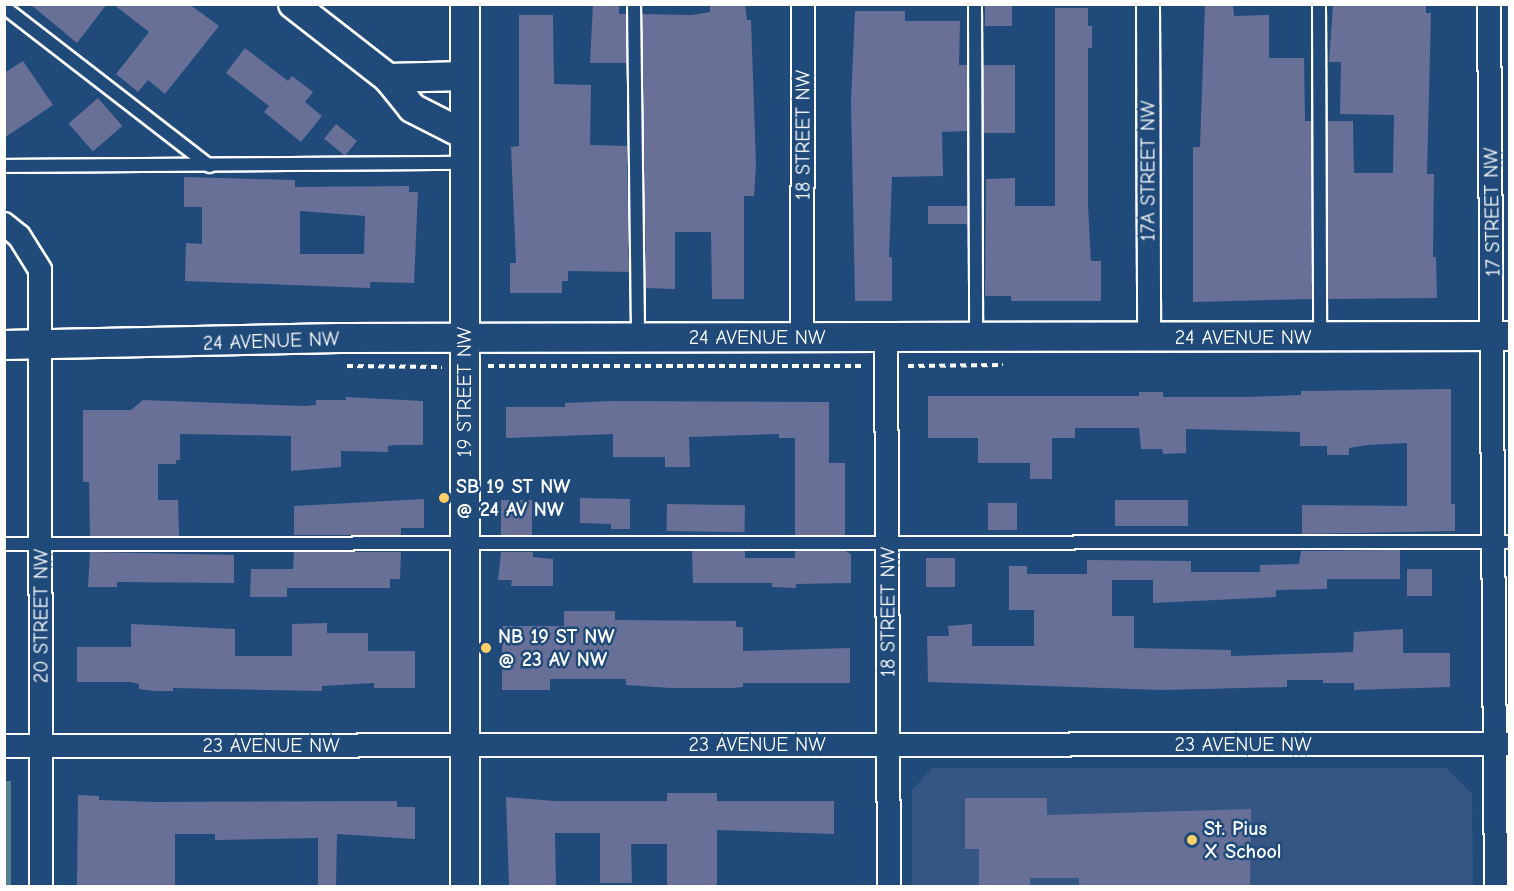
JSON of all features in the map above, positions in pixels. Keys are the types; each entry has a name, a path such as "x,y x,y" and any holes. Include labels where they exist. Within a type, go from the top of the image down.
{"street":[{"path":"293,4 387,78 412,108 465,149"},
{"name":"19 STREET NW","path":"465,4 465,886"},
{"name":"18 STREET NW","path":"802,337 803,4"},
{"name":"17A STREET NW","path":"1148,4 1149,337"},
{"name":"17 STREET NW","path":"1489,4 1501,337 1503,744 1496,886"},
{"path":"387,78 465,76"},
{"name":"20 STREET NW","path":"4,224 19,236 40,270 41,886"},
{"name":"18 STREET NW","path":"886,337 889,886"},
{"name":"24 AVENUE NW","path":"4,345 464,338 1501,337"},
{"name":"23 AVENUE NW","path":"4,747 1503,744"}],"lane":[{"path":"634,4 638,338"},
{"path":"975,4 976,336"},
{"path":"1319,4 1320,337"},
{"path":"4,7 210,166"},
{"path":"4,166 210,166 465,149"},
{"path":"4,544 1502,542"}],"path":[{"path":"495,366 864,366"}],"shaded area":[{"name":"St. Pius X School","path":"932,768 1446,768 1472,794 1473,886 912,886 912,790"}],"green space":[{"path":"5,781 11,781 11,886 5,886"}],"building":[{"path":"30,4 107,4 77,43"},
{"path":"113,4 189,4 219,26 165,94 148,80 138,92 116,74 149,32"},
{"path":"593,4 619,4 619,14 626,14 626,63 590,63"},
{"path":"710,4 745,4 747,20 751,20 756,165 754,196 744,196 744,299 712,299 711,232 675,232 675,289 646,288 642,14 692,15 710,12"},
{"path":"985,4 1012,4 1012,26 985,26"},
{"path":"1205,4 1233,4 1234,16 1269,15 1269,58 1304,58 1305,121 1311,121 1312,299 1193,302 1193,147 1200,147"},
{"path":"1333,4 1426,4 1426,13 1431,13 1427,174 1434,174 1433,257 1436,257 1437,298 1328,299 1328,121 1353,121 1354,173 1393,173 1394,115 1340,114 1341,62 1329,62"},
{"path":"1055,8 1088,8 1088,26 1092,26 1092,48 1088,48 1088,206 1091,261 1101,261 1101,301 1011,301 1011,296 985,296 986,179 1015,178 1015,206 1055,206"},
{"path":"855,11 905,11 905,21 960,21 959,65 967,65 967,131 942,132 943,176 892,177 889,257 892,257 892,301 855,301 851,101"},
{"path":"519,15 553,15 554,84 591,85 590,145 627,146 629,272 568,271 568,281 562,281 562,293 510,293 510,263 516,263 511,147 519,146"},
{"path":"245,48 288,81 292,76 313,92 305,102 322,116 301,142 264,112 269,106 226,73"},
{"path":"23,61 53,105 4,138 4,73"},
{"path":"983,65 1015,65 1015,133 983,133"},
{"path":"98,98 122,126 93,152 69,124"},
{"path":"336,124 357,141 345,156 324,139"},
{"path":"184,177 295,180 295,187 409,186 409,192 418,192 414,283 370,282 370,288 185,281 186,243 202,244 202,207 184,207","holes":["300,211 365,216 364,254 300,254"]},
{"path":"928,206 967,206 967,224 928,224"},
{"path":"1451,389 1451,504 1455,504 1455,531 1302,534 1302,505 1407,506 1407,443 1367,445 1349,448 1349,455 1327,455 1327,446 1300,446 1300,432 1186,429 1186,453 1163,454 1162,449 1141,449 1139,428 1075,428 1075,438 1052,438 1052,479 1030,479 1030,463 978,463 978,438 928,438 928,396 1139,396 1139,392 1163,392 1163,397 1248,397 1301,395 1301,391"},
{"path":"346,397 423,401 423,445 388,446 388,452 341,451 341,467 291,471 291,436 180,434 180,460 176,460 176,464 158,464 158,500 178,500 179,536 90,536 89,482 83,482 83,410 131,410 143,400 304,406 316,405 316,400 346,400"},
{"path":"613,401 829,402 829,463 845,463 845,535 795,535 795,438 779,438 779,434 689,437 690,467 665,467 665,457 613,457 613,434 506,438 506,407 565,407 565,403"},
{"path":"580,498 630,499 630,529 611,529 611,524 580,523"},
{"path":"424,499 424,528 401,528 401,535 294,535 294,506"},
{"path":"501,500 532,500 532,535 501,535"},
{"path":"1115,500 1188,500 1188,526 1115,526"},
{"path":"988,503 1017,503 1017,530 988,530"},
{"path":"667,504 745,505 745,532 667,531"},
{"path":"1400,550 1400,579 1327,579 1327,589 1276,590 1276,597 1153,603 1153,580 1112,580 1112,616 1134,616 1134,648 1231,650 1231,656 1353,652 1354,632 1403,629 1403,653 1450,653 1450,687 1354,690 1354,683 1323,683 1323,680 1287,680 1287,687 1162,690 928,682 927,636 949,636 948,626 972,624 972,646 1034,646 1034,610 1009,610 1009,566 1027,566 1027,574 1087,574 1087,560 1191,561 1191,572 1260,572 1260,565 1299,564 1301,551"},
{"path":"692,551 745,551 745,558 795,558 795,551 845,551 851,554 851,583 796,584 796,588 772,587 772,583 693,583"},
{"path":"90,552 234,555 234,583 117,582 117,587 88,587"},
{"path":"294,552 401,552 400,579 390,579 390,588 287,588 287,597 250,597 251,569 293,569"},
{"path":"501,552 533,552 533,557 553,559 553,586 511,586 512,580 498,580"},
{"path":"926,558 955,558 955,587 926,587"},
{"path":"1407,569 1432,569 1432,596 1407,596"},
{"path":"564,611 615,611 615,620 736,621 736,627 743,627 743,651 850,648 850,683 743,683 743,687 733,688 670,688 626,685 626,679 550,679 550,690 502,690 502,626 564,626"},
{"path":"327,623 327,633 368,633 368,651 415,651 415,688 374,688 374,683 322,686 322,691 173,688 173,691 154,691 139,689 139,684 131,682 77,682 77,647 131,647 131,624 235,629 235,656 292,656 292,624"},
{"path":"667,793 717,793 717,801 834,801 834,834 717,830 717,886 667,886 667,844 631,844 632,883 600,883 600,833 555,833 556,886 509,886 506,797 555,801 667,801"},
{"path":"78,795 99,796 99,800 154,802 397,801 397,807 415,807 415,839 337,834 336,886 318,886 318,838 215,840 215,834 175,834 175,886 77,886"},
{"path":"965,798 1047,798 1047,815 1251,809 1250,886 1079,885 1079,878 1030,878 1030,886 979,886 979,849 965,849"}],"place":[{"name":"SB 19 ST NW @ 24 AV NW","path":"444,498"},
{"name":"NB 19 ST NW @ 23 AV NW","path":"486,648"},
{"name":"St. Pius X School","path":"1192,840"}]}
